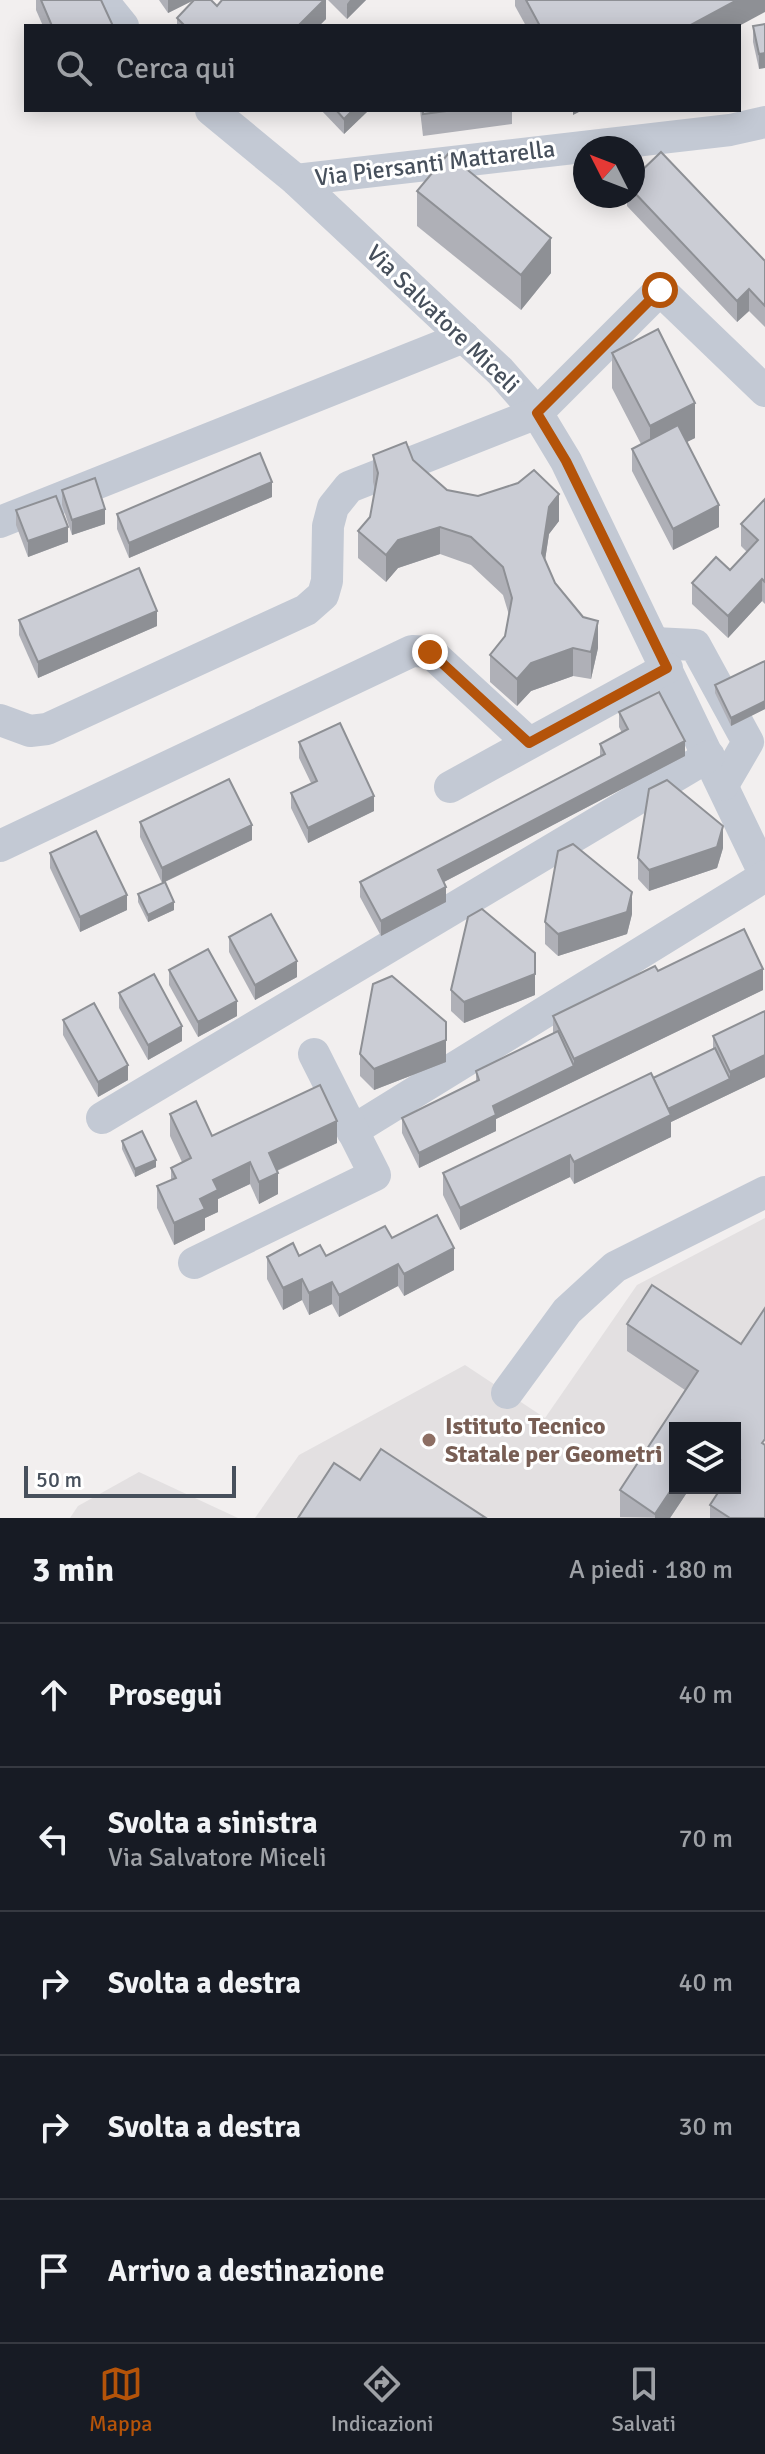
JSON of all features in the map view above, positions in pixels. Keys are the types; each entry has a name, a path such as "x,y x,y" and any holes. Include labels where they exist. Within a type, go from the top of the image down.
{"street":[{"path":"102,0 121,24"},
{"name":"Via Salvatore Miceli","path":"213,112 296,180 500,371 537,413 566,461 765,875"},
{"name":"Via Piersanti Mattarella","path":"296,180 730,130 765,122"},
{"path":"0,720 30,731 47,729 306,610 323,595 327,581 328,526 333,507 349,487 537,413 660,290 765,391"},
{"path":"0,522 464,337"},
{"path":"450,787 529,743 660,655 695,645 748,742 723,785"},
{"path":"0,846 412,651 430,652 529,743"},
{"path":"102,1118 709,756"},
{"path":"352,1131 765,875"},
{"path":"194,1263 375,1175 314,1054"},
{"path":"507,1393 567,1311 615,1267 765,1192"}],"shaded area":[{"path":"765,1218 765,1518 255,1518 299,1455 465,1365 545,1418 637,1285"},
{"path":"139,1472 238,1518 70,1518 78,1506"}],"building":[{"path":"41,0 101,0 112,24 51,24"},
{"path":"194,0 211,0 217,6 222,0 324,0 300,24 183,24 177,18"},
{"path":"526,0 737,0 693,24 539,24"},
{"path":"765,24 765,53 759,54 753,26"},
{"path":"338,112 351,112 344,119"},
{"path":"661,152 765,261 765,306 749,289 737,301 645,204 645,167"},
{"path":"448,154 551,238 521,275 417,191"},
{"path":"658,329 695,403 650,426 612,353"},
{"path":"678,425 719,505 673,529 632,449"},
{"path":"406,442 413,460 447,490 478,496 518,483 534,470 559,494 549,507 542,553 555,583 583,617 598,621 591,652 573,648 531,663 517,679 490,655 505,636 512,598 503,567 471,537 440,527 398,540 386,555 358,531 370,517 378,473 373,455"},
{"path":"260,453 272,482 129,543 117,514"},
{"path":"95,478 105,509 72,520 62,490"},
{"path":"56,496 68,527 28,541 16,510"},
{"path":"765,499 765,582 762,579 728,616 692,583 716,557 730,570 758,540 741,524"},
{"path":"139,568 157,611 38,662 19,620"},
{"path":"765,661 765,701 731,718 715,685"},
{"path":"659,692 685,741 438,870 446,887 381,921 360,882 605,754 600,744 628,729 619,712"},
{"path":"340,723 374,796 308,828 291,793 317,781 299,742"},
{"path":"229,779 252,825 162,868 140,822"},
{"path":"667,780 723,826 717,847 649,870 638,858 649,789"},
{"path":"96,831 127,895 80,917 50,853"},
{"path":"573,844 632,892 627,912 558,934 545,922 558,851"},
{"path":"165,882 174,902 148,915 138,894"},
{"path":"482,909 535,953 535,974 464,1002 451,990 468,917"},
{"path":"271,914 297,961 255,985 229,937"},
{"path":"744,929 763,969 574,1059 553,1016 655,966 658,971"},
{"path":"208,949 237,1001 198,1022 169,970"},
{"path":"154,974 182,1026 148,1045 119,993"},
{"path":"392,976 446,1022 446,1040 374,1069 360,1054 373,984"},
{"path":"94,1003 128,1065 98,1082 63,1020"},
{"path":"765,1011 765,1055 730,1072 713,1036"},
{"path":"558,1031 574,1066 493,1106 496,1115 419,1153 402,1118 479,1080 476,1071"},
{"path":"715,1048 730,1079 668,1109 653,1078"},
{"path":"651,1073 671,1115 574,1162 570,1155 460,1208 443,1173"},
{"path":"320,1085 337,1121 269,1153 278,1173 259,1182 250,1162 213,1180 218,1190 200,1199 205,1209 174,1223 157,1186 176,1178 171,1168 191,1158 170,1114 196,1101 212,1136"},
{"path":"142,1131 156,1160 135,1169 122,1141"},
{"path":"437,1215 454,1248 404,1274 398,1264 339,1295 332,1282 309,1293 302,1279 283,1288 267,1257 293,1243 299,1256 320,1245 326,1256 385,1226 392,1238"},
{"path":"652,1285 741,1344 765,1308 765,1439 762,1443 765,1445 765,1518 730,1518 710,1505 717,1494 741,1494 741,1422 669,1422 669,1493 655,1514 620,1490 698,1371 627,1324"},
{"path":"381,1449 486,1518 298,1518 334,1463 360,1480"}],"place":[{"name":"Istituto Tecnico Statale per Geometri","path":"429,1440"}],"route":[{"path":"430,652 529,743 667,668 566,461 537,413 660,290"}]}
